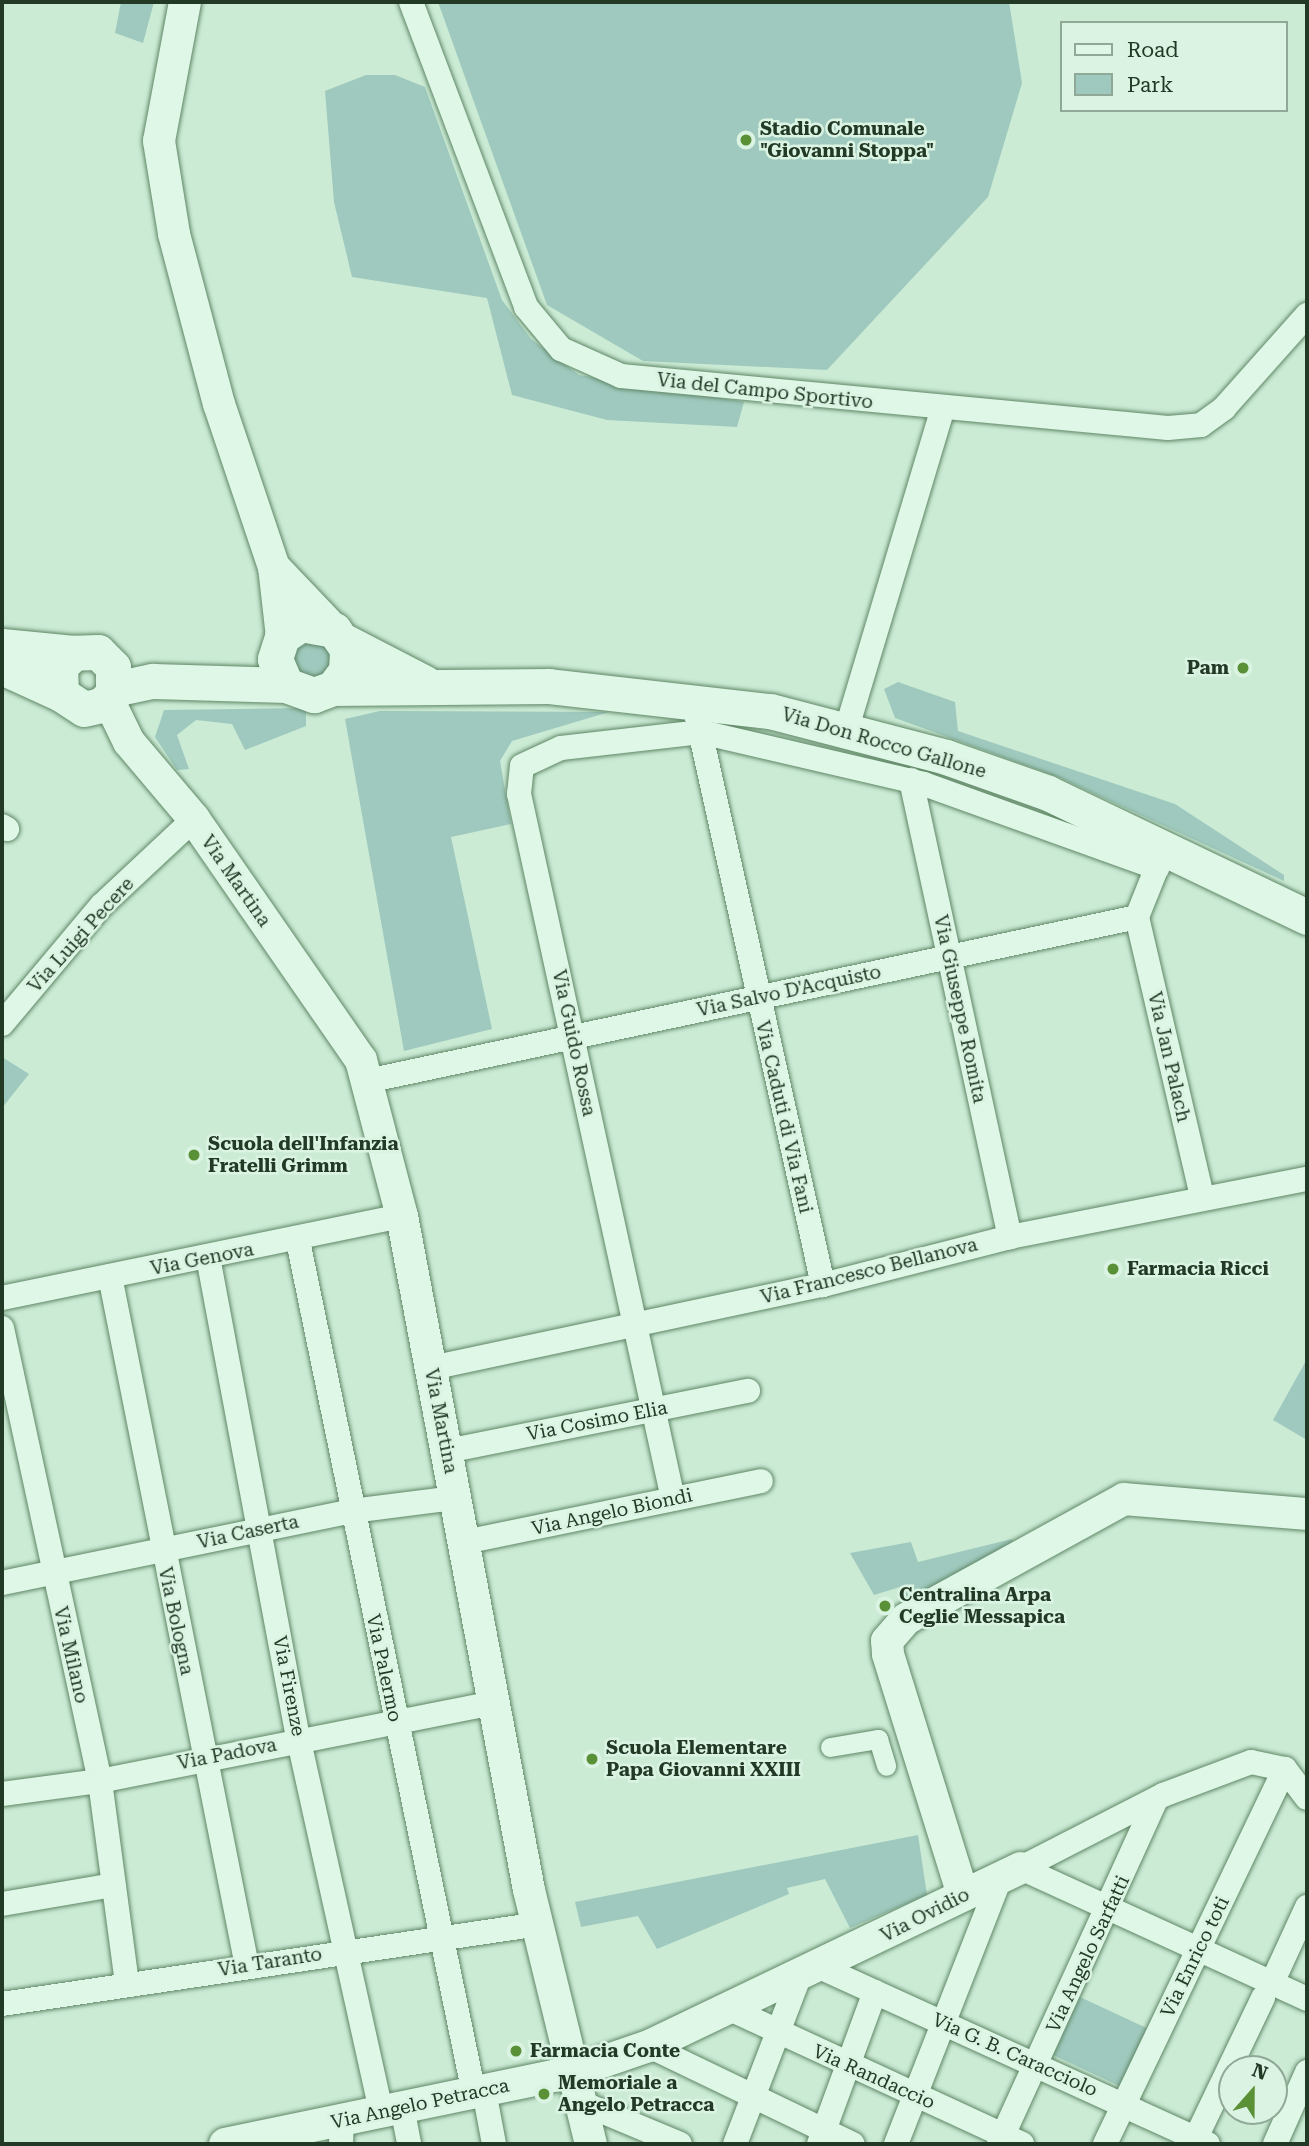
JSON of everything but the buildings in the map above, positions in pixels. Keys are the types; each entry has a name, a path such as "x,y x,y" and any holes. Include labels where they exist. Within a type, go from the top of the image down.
{"main road":[{"path":"2,646 90,655 225,663 279,643 301,624 338,635 431,686"},
{"path":"2,667 91,698 153,681 286,685 314,695 333,688 346,671 338,635"},
{"path":"279,643 276,668 286,685"},
{"path":"90,655 57,675 91,698"},
{"path":"90,655 115,673 91,698"},
{"name":"Via Don Rocco Gallone","path":"333,688 549,687 697,717 770,711 846,731 1048,793 1161,857 1307,917"}],"street":[{"path":"185,2 161,154 174,234 219,404 274,567 279,643"},
{"name":"Via del Campo Sportivo","path":"411,2 526,307 561,349 621,376 942,411 1168,428 1201,425 1307,315"},
{"path":"846,731 942,411"},
{"path":"274,567 338,635"},
{"name":"Via Martina","path":"91,698 194,819 361,1059 402,1216 494,1703 539,1924 591,2144"},
{"path":"697,717 1161,857 1136,917"},
{"name":"Via Caduti di Via Fani","path":"697,717 756,998 823,1285"},
{"name":"Via Guido Rossa","path":"673,1499 637,1324 519,794 522,766 561,748 697,717"},
{"name":"Via Giuseppe Romita","path":"911,780 1010,1237"},
{"name":"Via Luigi Pecere","path":"2,1024 102,905 194,819"},
{"name":"Via Salvo D'Acquisto","path":"367,1081 1136,917"},
{"name":"Via Jan Palach","path":"1136,917 1202,1198"},
{"name":"Via Francesco Bellanova","path":"431,1368 823,1285 1010,1237 1307,1179"},
{"name":"Via Genova","path":"2,1298 298,1241 402,1216"},
{"name":"Via Palermo","path":"298,1241 442,1941 494,2144"},
{"name":"Via Firenze","path":"208,1257 299,1741 348,1950 392,2109 409,2144"},
{"name":"Via Bologna","path":"110,1276 160,1550 206,1757 247,1966"},
{"name":"Via Milano","path":"2,1328 52,1572 100,1781 127,1984"},
{"name":"Via Cosimo Elia","path":"447,1451 748,1391"},
{"name":"Via Angelo Biondi","path":"464,1542 761,1480"},
{"name":"Via Caserta","path":"2,1583 352,1511 456,1498"},
{"path":"963,1895 887,1641 906,1619 1124,1499 1307,1514"},
{"name":"Via Padova","path":"2,1794 100,1781 206,1757 396,1724 494,1703"},
{"path":"830,1747 878,1739 886,1766"},
{"name":"Via Ovidio","path":"573,2072 649,2046 728,2008 810,1974 1155,1801 1251,1762 1280,1767"},
{"path":"1280,1767 1307,1798"},
{"name":"Via Enrico toti","path":"1105,2144 1200,1949 1280,1767"},
{"name":"Via Angelo Sarfatti","path":"1008,2141 1037,2063 1112,1908 1155,1801"},
{"path":"896,2144 944,2022 1011,1873 1112,1908 1200,1949 1268,1991 1307,2000"},
{"path":"2,1904 113,1885"},
{"path":"1199,2142 1307,1907"},
{"name":"Via Taranto","path":"2,2004 348,1950 442,1941 539,1924"},
{"path":"735,2144 755,2097 776,2033 810,1974"},
{"name":"Via G. B. Caracciolo","path":"810,1974 875,1992 1037,2063 1199,2142"},
{"path":"821,2138 875,1992"},
{"name":"Via Randaccio","path":"728,2008 1008,2141"},
{"path":"649,2046 755,2097 821,2138 853,2144"},
{"name":"Via Angelo Petracca","path":"225,2144 342,2132 392,2109 573,2072"},
{"path":"1275,2144 1307,2072"},
{"path":"582,2103 680,2144"}],"green space":[{"path":"121,2 154,2 143,43 115,33"},
{"name":"Stadio Comunale \"Giovanni Stoppa\"","path":"438,2 1009,2 1022,83 988,197 827,370 643,361 547,305"},
{"path":"366,75 395,75 425,87 502,300 531,339 579,375 744,402 737,427 607,420 512,395 487,298 352,277 334,202 325,91"},
{"path":"294,641 332,642 328,679 298,679 289,649"},
{"path":"898,682 955,702 958,731 1175,804 1284,875 1284,881 1058,777 895,718 884,689"},
{"path":"306,708 306,726 245,750 232,724 196,720 177,735 189,769 177,770 155,737 164,710"},
{"path":"380,711 609,712 512,741 500,761 511,824 451,837 492,1029 404,1051 345,719"},
{"path":"2,1057 29,1074 2,1108"},
{"path":"1307,1359 1307,1440 1273,1420"},
{"path":"1012,1539 1014,1545 910,1601 900,1587 874,1595 850,1553 911,1542 918,1562"},
{"path":"918,1835 927,1895 850,1928 825,1879 787,1888 789,1894 657,1949 638,1916 581,1927 575,1902"},
{"path":"1080,1997 1147,2028 1120,2086 1053,2055"}],"place":[{"name":"Stadio Comunale \"Giovanni Stoppa\"","path":"746,140"},
{"name":"Pam","path":"1243,668"},
{"name":"Scuola dell'Infanzia Fratelli Grimm","path":"194,1155"},
{"name":"Farmacia Ricci","path":"1113,1269"},
{"name":"Centralina Arpa Ceglie Messapica","path":"885,1606"},
{"name":"Scuola Elementare Papa Giovanni XXIII","path":"592,1759"},
{"name":"Farmacia Conte","path":"516,2051"},
{"name":"Memoriale a Angelo Petracca","path":"544,2094"}]}
